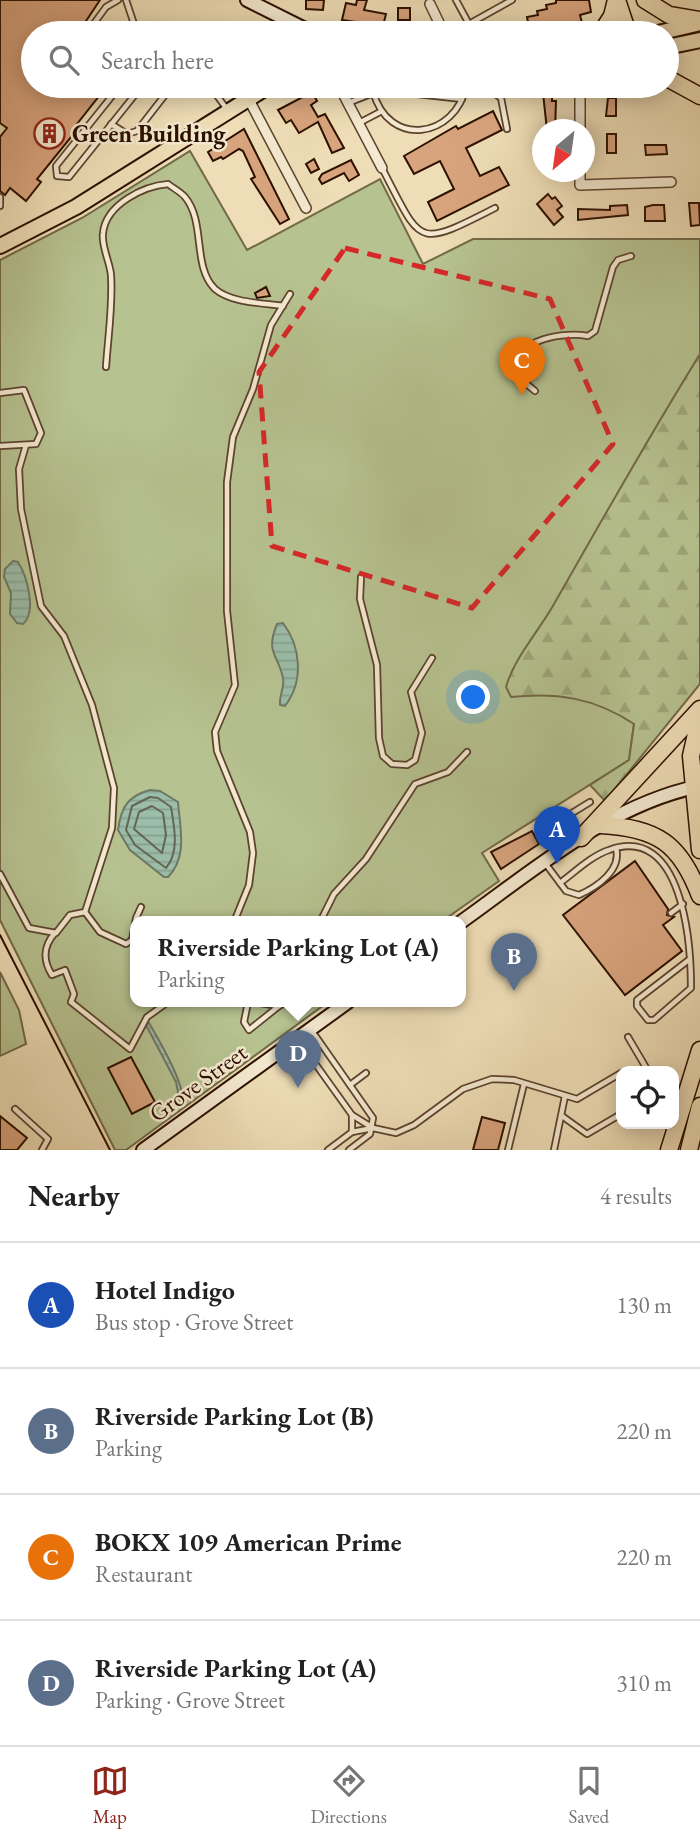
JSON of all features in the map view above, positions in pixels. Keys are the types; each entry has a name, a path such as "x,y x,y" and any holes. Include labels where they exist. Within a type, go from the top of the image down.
{"highway":[{"path":"609,21 616,0"},
{"path":"616,0 624,21"},
{"path":"645,0 669,15 700,21"},
{"path":"679,85 700,96"},
{"path":"581,838 700,709"},
{"path":"700,716 691,750 700,850"},
{"path":"601,825 635,828 662,839 683,862 700,896"},
{"path":"669,1150 700,1050"},
{"path":"689,1150 700,1106"},
{"path":"698,1150 700,1143"}],"main road":[{"path":"247,0 287,21"},
{"path":"679,27 700,21"},
{"path":"679,44 700,40"},
{"path":"0,246 76,207 248,98"},
{"path":"466,918 601,825 645,803 696,786"},
{"name":"Grove Street","path":"143,1150 341,1007"}],"street":[{"path":"428,2 438,21"},
{"path":"248,98 306,208"},
{"path":"345,98 382,168"},
{"path":"580,98 580,119"},
{"path":"580,182 580,185 671,182"}],"lane":[{"path":"96,21 106,7 118,0"},
{"path":"126,0 133,21"},
{"path":"456,0 467,21"},
{"path":"474,21 512,0"},
{"path":"110,98 56,166 57,176 69,177 132,98"},
{"path":"111,124 127,134 137,131 163,98"},
{"path":"219,98 228,110"},
{"path":"348,103 358,98"},
{"path":"375,98 380,112 400,128 420,130 446,119 463,99 460,98"},
{"path":"499,98 507,129"},
{"path":"359,123 380,112"},
{"path":"382,168 409,220 426,234 446,233 495,208"},
{"path":"106,367 111,275 103,233 111,215 127,199 151,185 168,184 186,197 196,220 205,273 215,289 229,297 283,306"},
{"path":"0,197 0,206"},
{"path":"535,391 519,375 521,357 535,343 552,335 589,335 595,331 613,267 618,260 631,256"},
{"path":"236,916 249,885 254,853 250,832 217,751 215,732 232,698 235,685 227,611 227,482 233,437 253,389 271,325 290,294"},
{"path":"0,393 24,390 41,433 36,444 0,446"},
{"path":"26,445 19,469 21,509 41,606 64,636 92,705 114,788 112,828 85,912"},
{"path":"361,577 360,599 377,665 379,738 383,756 392,764 407,765 415,760 422,733 411,692 432,658"},
{"path":"323,916 334,894 366,859 415,784 448,772 467,752"},
{"path":"566,848 551,826 590,802"},
{"path":"560,883 601,853 616,848 635,848 655,858 668,872 683,904 690,959 689,993 654,1020 648,1020 636,1005 637,1000 690,959"},
{"path":"545,863 572,894 585,892 613,871 618,855 616,848"},
{"path":"0,874 29,928 56,933"},
{"path":"671,913 683,904"},
{"path":"137,916 141,907"},
{"path":"85,912 100,932 126,944 130,941"},
{"path":"85,912 70,915 45,953 45,964 52,975 65,970 74,994 71,1002 130,1049 147,1017 161,1007"},
{"path":"248,1007 244,1022 249,1030 278,1007"},
{"path":"310,1029 372,1115 373,1128 368,1136 349,1150"},
{"path":"628,1037 645,1066"},
{"path":"297,1038 352,1115 373,1128 390,1133 405,1130 463,1089 480,1082 503,1079 565,1097 580,1098 616,1076"},
{"path":"350,1085 366,1073"},
{"path":"508,1150 524,1084"},
{"path":"554,1150 565,1097"},
{"path":"15,1109 48,1139 42,1150"},
{"path":"352,1115 352,1132"},
{"path":"562,1116 587,1134 616,1117"},
{"path":"328,1150 352,1132 373,1128"}],"highlighted area":[{"path":"345,248 550,299 613,444 472,608 272,546 259,372"}],"green space":[{"path":"190,151 247,250 380,179 423,264 473,239 700,239 700,474 634,724 629,760 482,853 499,881 449,916 130,916 130,1007 321,1007 126,1150 115,1150 0,920 0,260 82,218"},
{"path":"700,354 700,684 605,801 590,785 629,760 634,724 605,708 575,699 544,695 511,697 506,687 521,655 554,604"},
{"path":"0,972 19,1010 26,1044 0,1056"}],"water":[{"path":"13,561 18,562 21,568 29,594 29,611 23,624 17,623 10,614 11,593 4,577 5,569"},
{"path":"283,623 294,643 298,664 295,686 285,706 280,705 283,678 272,648 277,624"},
{"path":"150,790 160,791 178,802 180,851 178,861 168,877 164,877 130,850 118,830 121,815 131,799"},
{"path":"149,1023 176,1075 183,1104 180,1103 176,1082 146,1025"}],"building":[{"path":"0,0 100,0 86,21 21,21 21,98 98,98 77,124 80,126 37,179 41,182 26,201 10,188 5,195 0,191 0,137 7,128 0,123"},
{"path":"306,0 324,0 323,10 306,9"},
{"path":"357,0 367,0 364,10 386,14 384,21 342,20 346,3 356,5"},
{"path":"556,0 589,0 591,12 580,15 582,21 528,21 527,17 538,15 537,11 547,9 546,5 556,3"},
{"path":"398,8 410,8 410,20 398,20"},
{"path":"301,98 315,98 317,101 311,105 318,117 325,114 344,148 332,153 318,122 299,133 291,120 286,123 278,110"},
{"path":"544,98 556,101 555,119 546,119"},
{"path":"608,98 616,98 616,116 606,116"},
{"path":"493,111 502,130 466,148 480,176 499,167 509,185 437,221 428,202 454,189 440,161 414,174 404,156 456,126 458,129"},
{"path":"244,129 289,219 280,224 251,179 255,177 243,151 239,149 223,159 221,157 213,161 208,152"},
{"path":"607,134 616,134 616,153 607,153"},
{"path":"645,145 666,145 667,154 646,155"},
{"path":"314,159 319,169 311,173 306,164"},
{"path":"351,160 359,175 349,181 344,173 322,184 319,179 322,174"},
{"path":"548,194 552,199 555,197 562,206 557,210 563,217 554,225 537,204"},
{"path":"689,203 699,203 700,225 691,226"},
{"path":"627,205 628,215 578,220 578,209 610,210 610,206"},
{"path":"664,205 665,221 645,221 645,207"},
{"path":"266,287 270,296 257,298 255,293"},
{"path":"532,831 539,844 501,869 491,852"},
{"path":"635,861 668,909 667,915 674,917 663,925 682,951 625,995 563,915"},
{"path":"131,1057 155,1102 132,1114 108,1068"},
{"path":"0,1116 27,1138 17,1150 0,1150"},
{"path":"482,1117 505,1123 498,1150 473,1150"}],"tram line":[{"path":"0,935 110,1150"}],"place":[{"name":"Green Building","path":"49,134"},
{"name":"BOKX 109 American Prime","path":"522,395"},
{"name":"Hotel Indigo","path":"557,864"},
{"name":"Riverside Parking Lot (B)","path":"514,991"},
{"name":"Riverside Parking Lot (A)","path":"298,1088"}]}
